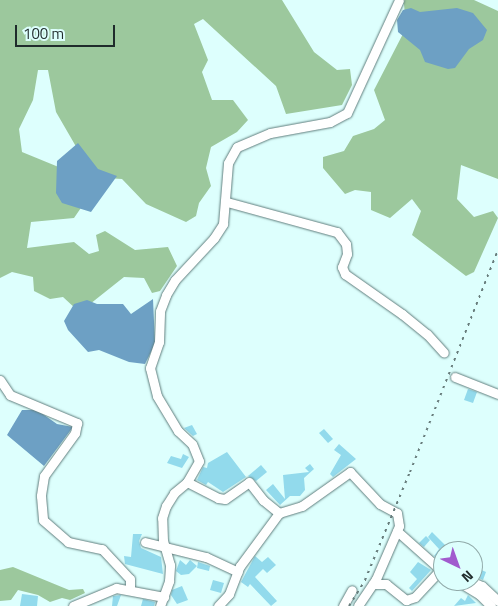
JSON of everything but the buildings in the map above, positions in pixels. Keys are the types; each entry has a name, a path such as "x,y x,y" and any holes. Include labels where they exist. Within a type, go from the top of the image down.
{"street":[{"path":"73,606 116,588 130,589 162,602 170,565 161,530 166,506 174,493 187,482 199,461 196,452 178,431 157,396 150,368 159,342 160,311 166,295 175,280 214,238 223,224 227,202 228,163 237,146 270,133 340,119 347,113 399,0"},
{"path":"227,202 337,232 346,244 347,254 342,267 345,274 402,314 444,353"},
{"path":"455,377 498,394"},
{"path":"0,380 10,395 77,423 75,433 44,476 41,496 42,520 68,542 102,549 130,579 130,589"},
{"path":"218,606 228,594 238,572 279,513 302,506 350,472 380,504 397,513 398,529 373,584 358,606"},
{"path":"187,482 218,498 225,499 249,482 263,500 279,513"},
{"path":"398,529 433,561"},
{"path":"145,542 165,545 206,557 238,572"},
{"path":"373,584 386,584 406,600 415,597 433,578"},
{"path":"483,587 498,601"},
{"path":"343,606 352,590"},
{"path":"474,591 491,606"}],"green space":[{"path":"0,0 282,0 314,52 337,70 350,69 352,85 342,105 286,114 276,86 203,19 194,24 208,60 202,72 212,100 233,100 248,120 237,132 211,147 206,168 211,186 199,203 196,216 186,222 146,204 122,179 106,178 89,169 56,112 48,70 38,70 33,100 19,129 22,152 61,168 87,199 74,218 31,222 27,248 74,242 89,254 99,251 96,235 105,231 135,250 168,247 177,266 160,291 152,293 144,278 124,277 90,304 76,309 63,297 50,299 34,291 33,277 12,272 0,278"},
{"path":"400,0 474,0 498,11 498,179 461,165 457,199 474,217 493,211 498,218 474,272 466,276 412,235 421,211 412,199 390,218 371,210 371,192 355,190 345,194 323,168 323,157 344,151 353,136 374,129 385,120 374,90 406,28 404,4"},
{"path":"13,567 69,590 83,589 85,593 70,600 62,598 50,602 38,595 18,590 11,600 0,601 0,570"}],"water":[{"path":"411,8 420,12 457,8 473,13 487,30 483,40 469,49 455,68 448,69 425,62 420,50 398,32 397,20 403,10"},
{"path":"78,143 98,169 117,176 91,212 62,203 56,193 57,161"},
{"path":"153,299 155,344 145,364 129,362 99,350 88,352 68,330 64,321 74,304 87,300 97,304 123,304 131,314"},
{"path":"22,410 37,410 57,424 73,427 44,466 7,435"}],"railway":[{"path":"349,606 365,580 498,250"}]}
